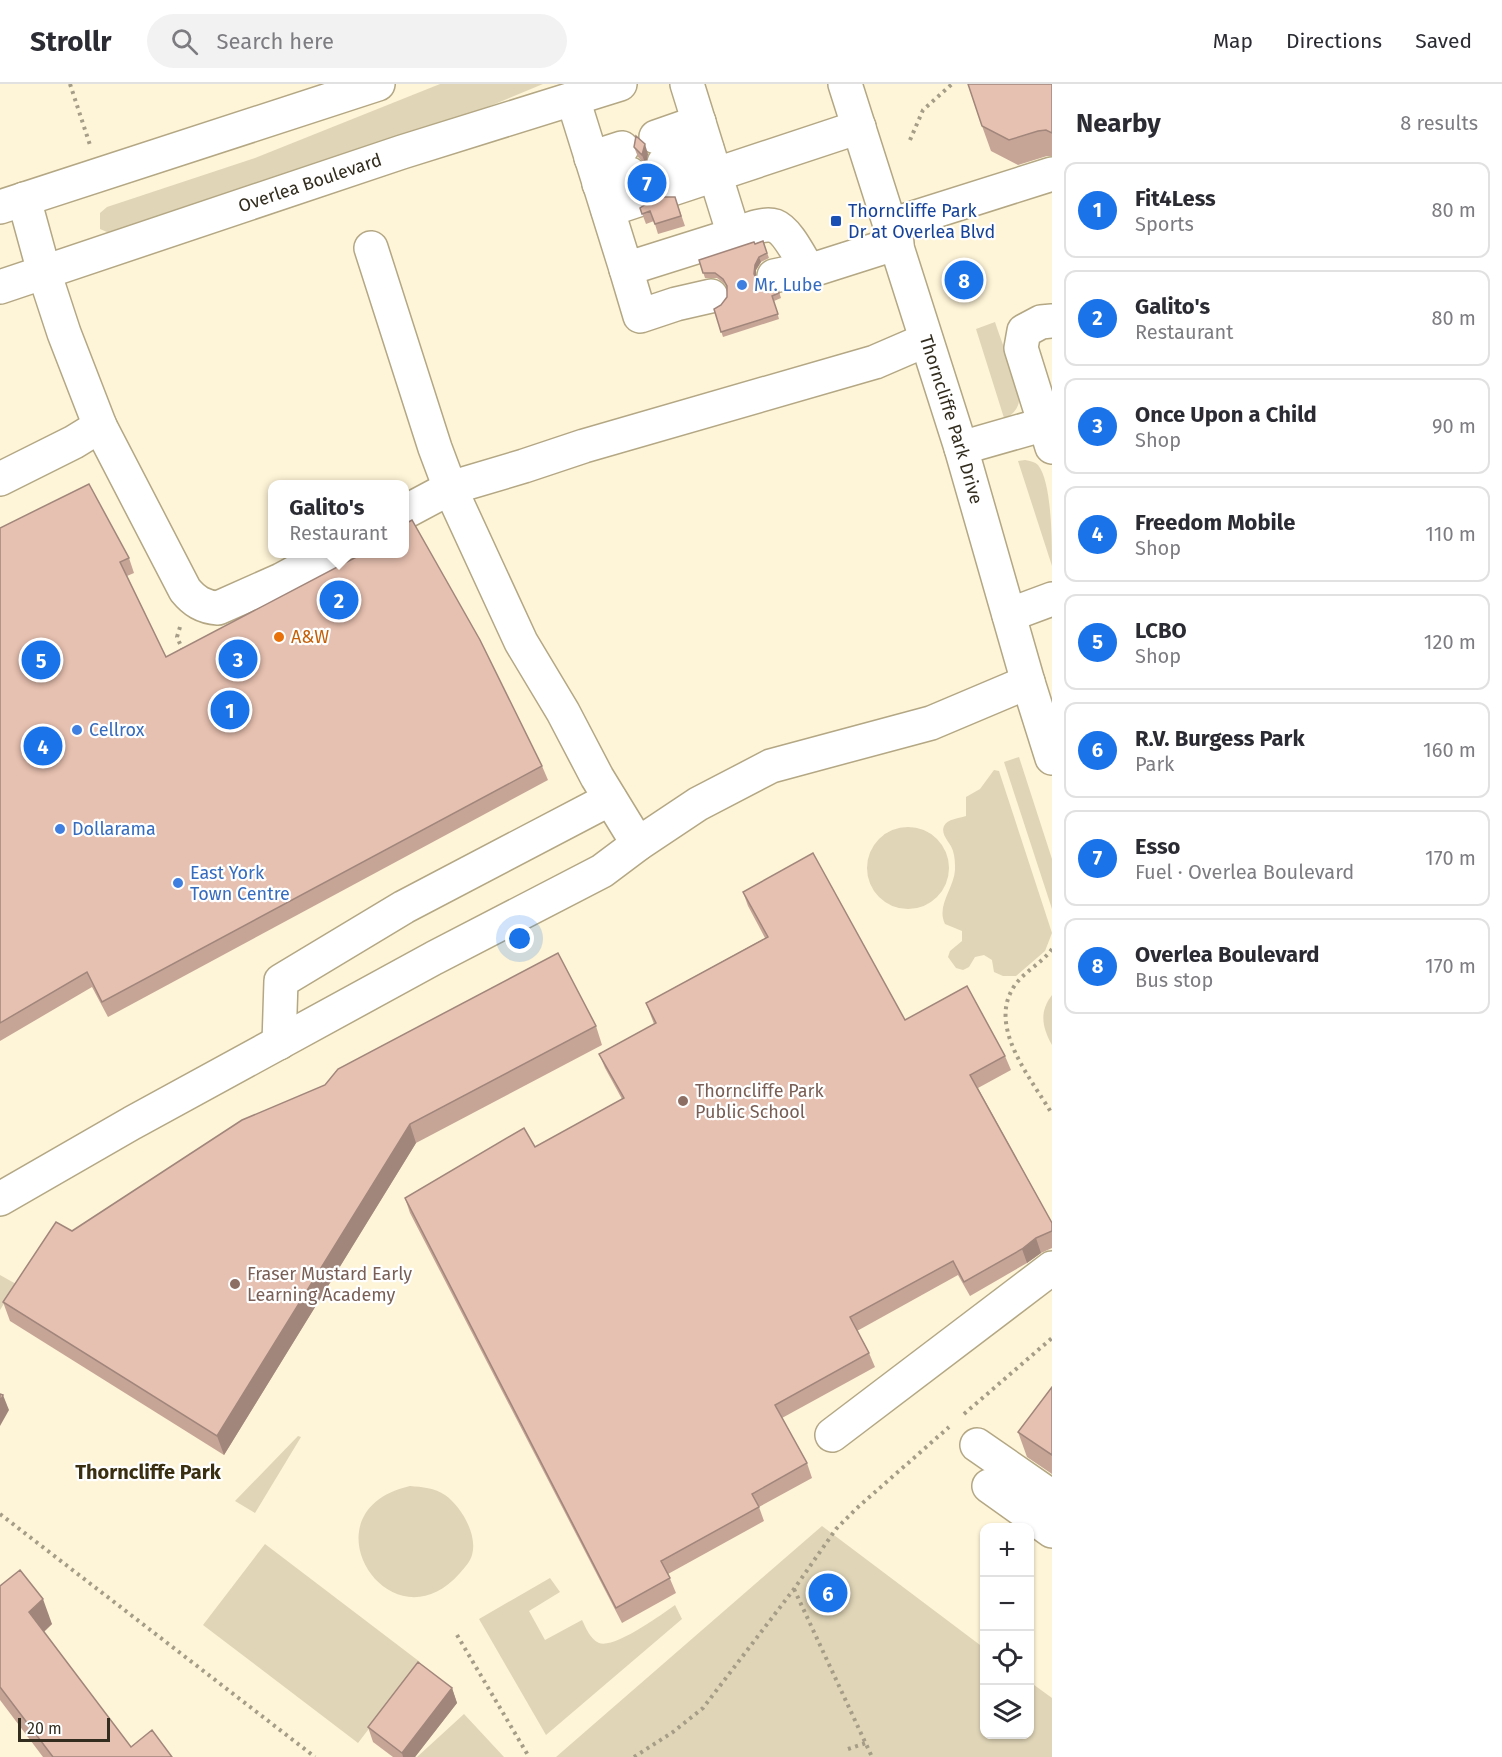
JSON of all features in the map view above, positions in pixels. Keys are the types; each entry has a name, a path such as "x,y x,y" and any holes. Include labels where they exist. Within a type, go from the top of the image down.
{"main road":[{"name":"Overlea Boulevard","path":"0,286 402,152 620,84"},
{"path":"687,84 734,235"},
{"name":"Thorncliffe Park Drive","path":"845,84 961,448 1052,758"},
{"path":"322,558 281,580 218,608 207,607 192,598 185,590 100,426 64,333 44,272 12,203 374,85"},
{"path":"573,99 615,179 626,269 640,316 710,295"},
{"path":"707,148 664,163 707,148 808,145 859,127"},
{"path":"626,269 758,226 774,225 785,234 785,274 1052,174"},
{"path":"371,248 450,488 522,642 610,799 638,844"},
{"path":"961,448 1050,431 1021,348 1024,331 1041,322 1052,321"},
{"path":"409,510 450,488 584,446 875,362 926,340"},
{"path":"0,479 74,442 100,426"},
{"path":"1009,615 1052,599"},
{"path":"0,1199 132,1123 434,958 602,871 698,804 771,766 931,723 1028,682"},
{"path":"279,1043 281,981 404,908 610,799"},
{"path":"832,1435 1052,1268"},
{"path":"966,1434 1052,1497"},
{"path":"989,1486 1052,1531"}],"path":[{"path":"70,84 90,145"},
{"path":"910,140 923,110 952,84"},
{"path":"173,656 183,650"},
{"path":"1052,950 1017,983 1008,996 1005,1013 1006,1029 1013,1047 1052,1114"},
{"path":"963,1415 1052,1338"},
{"path":"634,1757 673,1732 702,1708 795,1589 836,1529 857,1508 966,1434"},
{"path":"0,1514 315,1757"},
{"path":"795,1589 872,1757"},
{"path":"457,1635 529,1757"},
{"path":"848,1749 866,1743"}],"shaded area":[{"path":"440,84 543,84 449,123 116,232 100,229 100,213 107,207 255,158"},
{"path":"995,322 1019,395 1016,409 1010,416 1004,418 976,329"},
{"path":"1018,461 1034,462 1043,473 1049,498 1052,566"},
{"path":"1019,757 1052,859 1052,909 1004,762"},
{"path":"994,770 999,771 1052,933 1045,951 1016,976 1003,976 994,972 992,960 984,955 975,957 969,967 963,970 956,968 948,957 950,951 962,941 962,931 945,924 943,917 944,904 955,870 954,853 943,833 944,826 951,820 966,816 966,797 980,789"},
{"path":"908,827 924,830 937,839 946,852 949,868 946,884 937,897 924,906 908,909 892,906 879,897 870,884 867,868 870,852 879,839 892,830"},
{"path":"1052,995 1052,1045 1043,1020 1045,1007"},
{"path":"0,1275 16,1284 0,1310"},
{"path":"298,1436 301,1437 255,1513 235,1501"},
{"path":"410,1486 437,1491 451,1500 467,1522 473,1539 473,1547 470,1560 460,1573 433,1593 407,1597 384,1587 368,1569 359,1546 362,1521 378,1500"},
{"path":"822,1526 980,1645 980,1739 1034,1739 1034,1685 1052,1698 1052,1757 556,1757"},
{"path":"265,1544 420,1662 358,1743 203,1625"},
{"path":"550,1578 560,1592 529,1611 545,1640 582,1620 593,1639 599,1643 615,1641 637,1630 675,1605 682,1619 546,1735 479,1619"},
{"path":"464,1714 504,1757 417,1757"}],"building":[{"path":"968,84 1052,84 1052,133 1046,130 1038,131 1009,140 982,126"},
{"path":"636,136 645,144 642,155 634,147"},
{"path":"644,162 653,170 650,181 642,173"},
{"path":"652,188 664,197 675,197 681,216 655,224 650,211 642,214 640,208 649,202 653,194"},
{"name":"Mr. Lube","path":"763,241 767,253 759,257 754,274 758,283 766,288 778,289 779,293 772,296 778,314 721,332 714,309 721,305 727,297 727,286 723,279 715,273 703,273 699,260"},
{"name":"East York Town Centre","path":"89,484 129,558 120,562 166,657 354,558 409,558 409,522 412,520 480,640 542,766 102,1002 87,972 0,1023 0,528"},
{"path":"813,853 905,1020 967,986 1005,1056 970,1075 1052,1223 1052,1231 1036,1238 1022,1249 964,1282 953,1261 850,1317 869,1353 775,1405 807,1463 752,1494 759,1507 661,1561 670,1578 616,1608 405,1198 524,1128 535,1147 624,1098 599,1054 656,1023 646,1003 768,937 743,892"},
{"path":"558,953 596,1026 410,1124 217,1436 3,1302 56,1222 72,1231 242,1120 325,1085 338,1069"},
{"path":"1052,1387 1052,1455 1018,1432"},
{"path":"20,1570 43,1599 29,1612 131,1747 152,1730 172,1757 53,1757 0,1687 0,1586"},
{"path":"418,1662 452,1688 402,1753 368,1727"}],"place":[{"name":"Esso","path":"647,183"},
{"name":"Thorncliffe Park Dr at Overlea Blvd","path":"836,221"},
{"name":"Overlea Boulevard","path":"964,280"},
{"name":"Mr. Lube","path":"742,285"},
{"name":"Galito's","path":"339,600"},
{"name":"A&W","path":"279,637"},
{"name":"Once Upon a Child","path":"238,659"},
{"name":"LCBO","path":"41,660"},
{"name":"Fit4Less","path":"230,710"},
{"name":"Cellrox","path":"77,730"},
{"name":"Freedom Mobile","path":"43,746"},
{"name":"Dollarama","path":"60,829"},
{"name":"East York Town Centre","path":"178,883"},
{"name":"Thorncliffe Park Public School","path":"683,1101"},
{"name":"Fraser Mustard Early Learning Academy","path":"235,1284"},
{"name":"R.V. Burgess Park","path":"828,1593"}],"district":[{"name":"Thorncliffe Park","path":"148,1472"}]}
